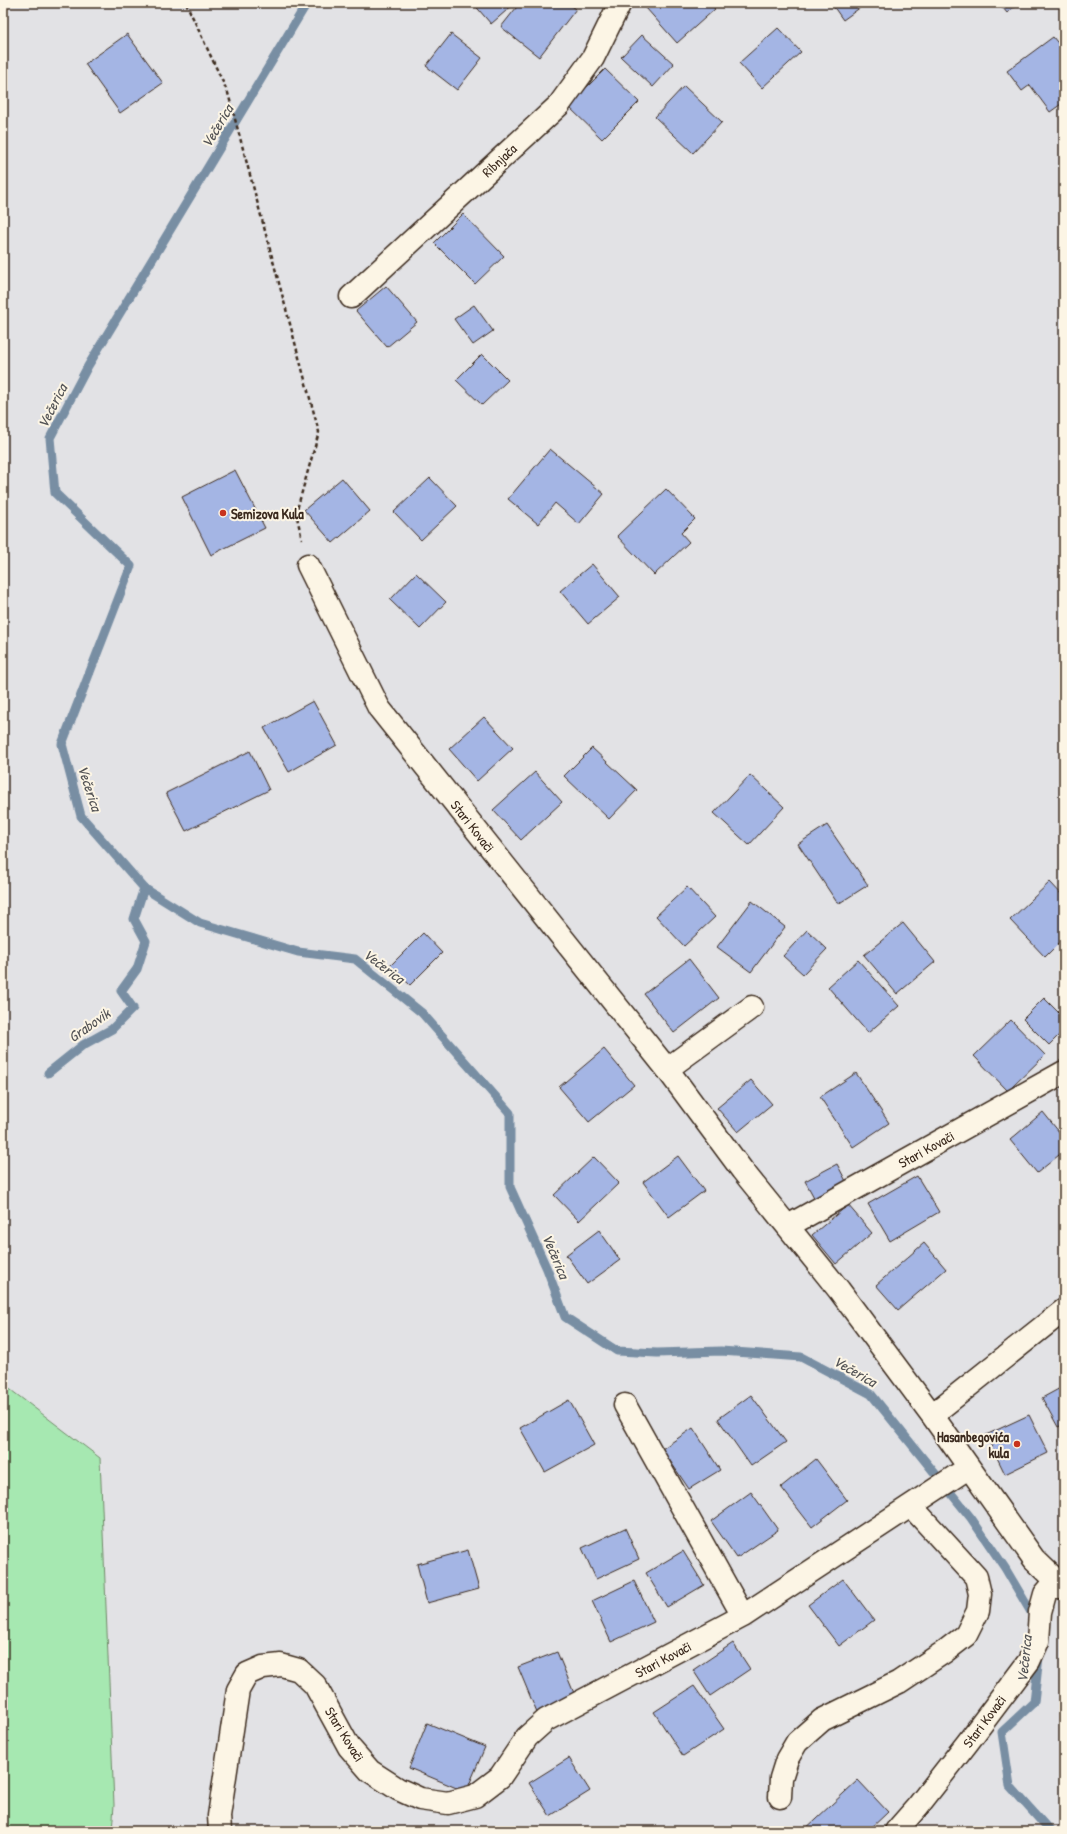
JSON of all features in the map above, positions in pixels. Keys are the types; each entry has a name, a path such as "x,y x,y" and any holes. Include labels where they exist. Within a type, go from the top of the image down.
{"street":[{"name":"Ribnjača","path":"351,297 559,105 593,58 620,3"},
{"name":"Stari Kovači","path":"308,565 379,708 667,1069 742,1170 839,1290 932,1415 965,1470 1034,1559 1063,1588"},
{"path":"667,1069 752,1006"},
{"name":"Stari Kovači","path":"788,1226 1064,1072"},
{"path":"932,1415 1064,1310"},
{"path":"625,1405 743,1616"},
{"name":"Stari Kovači","path":"220,1831 219,1816 238,1690 247,1674 263,1667 281,1665 300,1670 315,1685 350,1747 370,1772 398,1789 420,1799 448,1803 476,1796 500,1777 527,1737 546,1720 743,1616 965,1470"},
{"path":"780,1797 781,1778 787,1759 797,1742 822,1720 899,1682 944,1652 966,1635 978,1611 980,1594 976,1577 919,1501"},
{"name":"Stari Kovači","path":"896,1831 918,1806 1029,1661 1038,1641 1040,1612 1045,1594 1051,1587 1063,1588"}],"path":[{"path":"186,3 230,97 319,432 296,513 308,565"}],"green space":[{"path":"3,1384 100,1458 114,1805 112,1831 3,1831"}],"building":[{"path":"473,3 515,3 491,24"},
{"path":"520,3 568,3 576,9 539,57 501,27"},
{"path":"651,3 709,3 715,9 677,43 646,8"},
{"path":"831,3 858,3 861,7 843,20"},
{"path":"999,3 1019,3 1007,13"},
{"path":"778,28 801,52 762,88 739,63"},
{"path":"127,34 163,83 120,113 85,64"},
{"path":"451,34 482,58 457,90 426,66"},
{"path":"642,35 674,64 653,87 621,57"},
{"path":"1053,37 1061,47 1064,44 1064,102 1050,112 1030,85 1022,91 1007,71"},
{"path":"605,69 639,102 602,139 568,106"},
{"path":"684,86 722,122 693,153 655,117"},
{"path":"463,214 504,256 475,284 434,243"},
{"path":"386,286 417,322 387,347 356,311"},
{"path":"474,305 493,331 473,345 454,319"},
{"path":"482,354 508,380 482,405 456,380"},
{"path":"550,449 604,494 579,524 555,503 538,524 508,499"},
{"name":"Semizova Kula","path":"235,470 265,528 211,555 182,497"},
{"path":"342,478 370,511 333,543 304,510"},
{"path":"430,478 457,506 421,540 394,512"},
{"path":"666,489 695,519 681,533 689,542 654,575 617,536"},
{"path":"592,564 620,597 588,624 560,591"},
{"path":"416,573 446,602 420,629 390,600"},
{"path":"313,701 337,745 289,772 264,728"},
{"path":"484,717 513,748 477,781 449,749"},
{"path":"592,748 637,790 609,819 564,776"},
{"path":"250,751 269,790 186,831 166,793"},
{"path":"535,772 562,802 521,840 493,810"},
{"path":"750,775 784,807 749,845 714,813"},
{"path":"827,825 868,885 838,904 798,844"},
{"path":"1050,882 1064,897 1064,938 1045,957 1010,920"},
{"path":"687,887 715,917 684,946 656,916"},
{"path":"752,901 785,927 751,972 717,947"},
{"path":"903,923 935,962 897,994 864,955"},
{"path":"807,930 827,949 803,974 783,956"},
{"path":"423,933 442,953 410,985 390,966"},
{"path":"689,959 719,998 674,1033 644,994"},
{"path":"858,960 899,1006 868,1033 828,987"},
{"path":"1044,998 1064,1018 1064,1030 1049,1045 1023,1019"},
{"path":"1011,1020 1045,1055 1008,1091 974,1056"},
{"path":"604,1049 634,1085 589,1122 559,1087"},
{"path":"856,1073 889,1123 853,1147 820,1097"},
{"path":"751,1080 772,1104 738,1132 717,1108"},
{"path":"1043,1112 1064,1138 1064,1151 1037,1173 1010,1140"},
{"path":"678,1156 704,1191 669,1217 643,1182"},
{"path":"594,1157 619,1183 579,1221 554,1195"},
{"path":"837,1164 847,1183 816,1201 805,1181"},
{"path":"917,1176 939,1212 890,1241 868,1204"},
{"path":"848,1205 872,1233 836,1264 812,1235"},
{"path":"599,1230 620,1260 587,1284 566,1255"},
{"path":"924,1243 946,1269 898,1310 876,1285"},
{"path":"1064,1386 1064,1424 1058,1427 1042,1398"},
{"path":"751,1395 786,1442 751,1466 718,1419"},
{"path":"569,1400 594,1445 545,1472 520,1428"},
{"name":"Hasanbegovića kula","path":"1029,1415 1048,1453 1005,1474 986,1435"},
{"path":"693,1428 720,1470 689,1489 662,1449"},
{"path":"816,1459 847,1500 812,1527 781,1487"},
{"path":"751,1492 778,1530 737,1558 711,1521"},
{"path":"625,1528 639,1559 596,1579 582,1548"},
{"path":"468,1550 479,1589 427,1603 417,1564"},
{"path":"683,1551 704,1585 667,1607 646,1573"},
{"path":"843,1579 874,1620 839,1646 808,1605"},
{"path":"634,1581 654,1622 611,1642 592,1601"},
{"path":"733,1643 750,1669 710,1696 693,1670"},
{"path":"557,1652 576,1698 537,1713 518,1667"},
{"path":"694,1686 724,1729 683,1756 654,1712"},
{"path":"427,1723 485,1747 466,1792 409,1768"},
{"path":"569,1758 590,1791 550,1816 529,1783"},
{"path":"858,1780 888,1812 868,1831 803,1831"}],"waterway":[{"name":"Večerica","path":"307,3 88,366 50,438 55,493 131,566 62,744 81,816 144,888 200,923 298,952 355,959 422,1013 510,1113 510,1187 547,1269 565,1317 617,1351 657,1353 721,1351 801,1357 871,1394 971,1518 1005,1568 1035,1619"},
{"name":"Grabovik","path":"48,1073 83,1045 112,1029 133,1008 121,991 137,969 146,941 134,919 144,888"},
{"name":"Večerica","path":"1039,1656 1034,1702 1002,1732 1010,1786 1050,1831"}],"place":[{"name":"Semizova Kula","path":"223,513"},
{"name":"Hasanbegovića kula","path":"1017,1444"}]}
